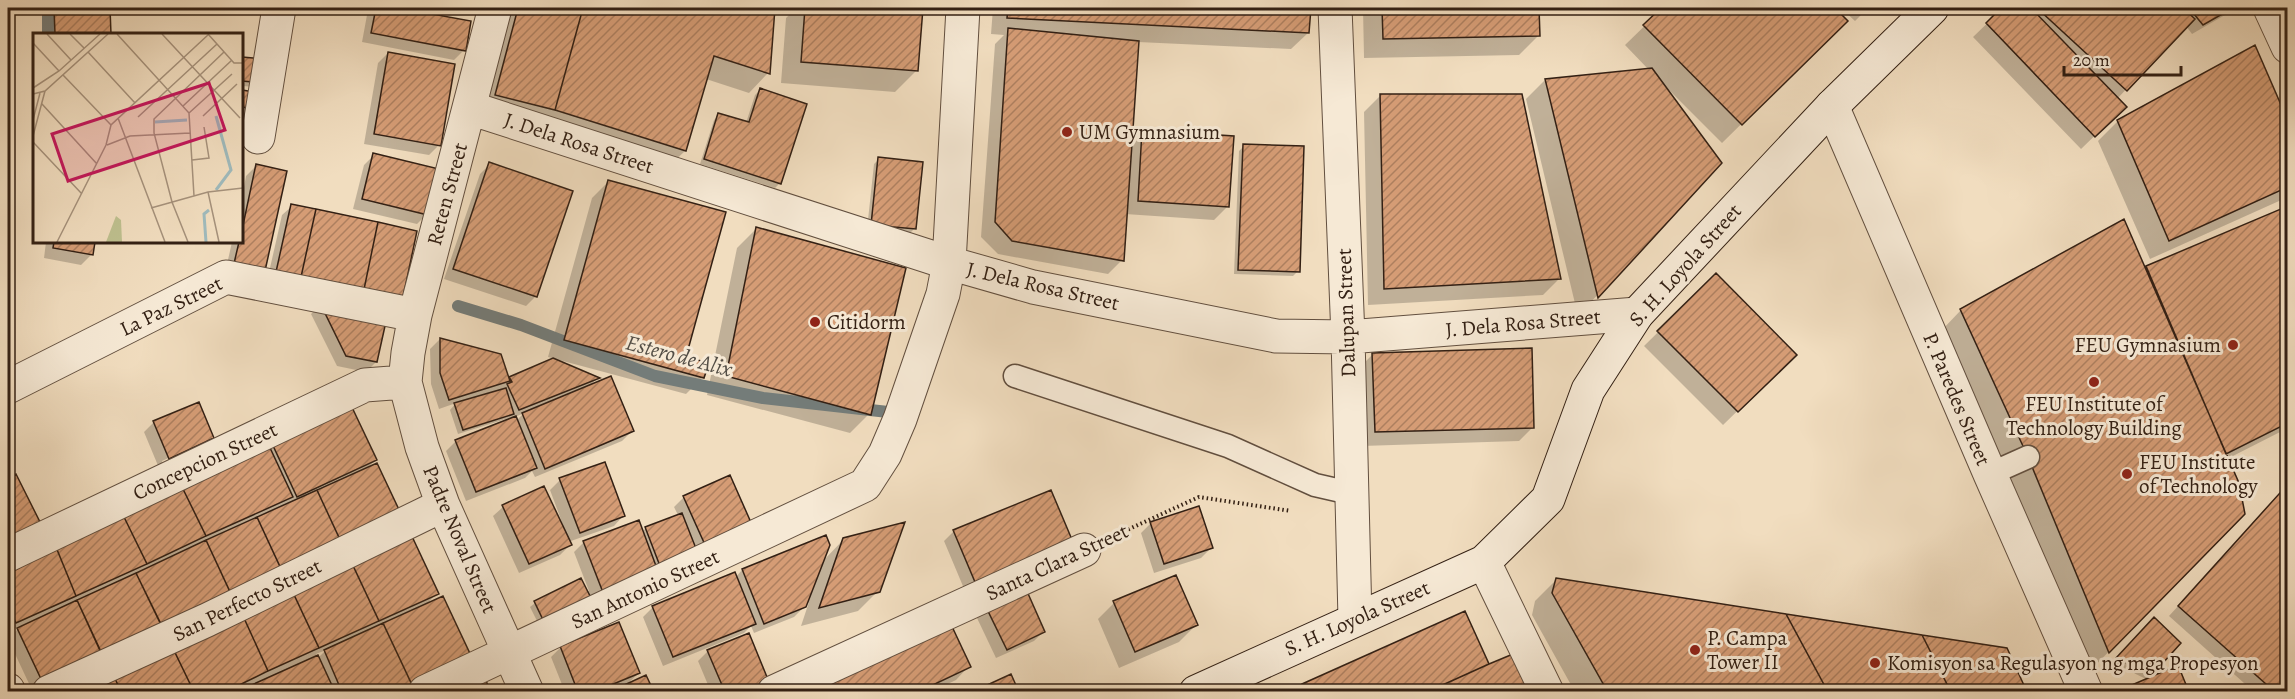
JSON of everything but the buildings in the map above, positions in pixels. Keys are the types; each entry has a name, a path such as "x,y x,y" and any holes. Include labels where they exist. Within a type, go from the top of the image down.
{"street":[{"path":"258,137 279,8"},
{"name":"Reten Street","path":"405,382 415,315 495,8"},
{"path":"949,263 963,8"},
{"name":"Dalupan Street","path":"1335,8 1348,337 1350,493 1355,619"},
{"name":"S. H. Loyola Street","path":"1196,692 1484,562 1548,499 1588,390 1637,314 1832,106 1932,8"},
{"path":"2270,8 2288,46"},
{"name":"P. Paredes Street","path":"1832,106 2086,692"},
{"name":"J. Dela Rosa Street","path":"470,108 949,263 1033,287 1276,336 1348,337 1637,314"},
{"name":"San Antonio Street","path":"425,692 865,485 885,454 900,418 944,294 949,263"},
{"name":"La Paz Street","path":"8,387 226,277 415,315"},
{"name":"Padre Noval Street","path":"405,382 422,447 443,505 526,692"},
{"name":"Concepcion Street","path":"8,555 365,385 405,382"},
{"name":"San Perfecto Street","path":"49,692 207,620 443,505"},
{"name":"Santa Clara Street","path":"774,692 1084,550"},
{"path":"1484,562 1547,692"}],"lane":[{"path":"1015,376 1228,446 1315,485 1350,493"},
{"path":"1990,474 2028,457"}],"path":[{"name":"Santa Clara Street","path":"1084,550 1198,497 1293,512"}],"waterway":[{"name":"Estero de Alix","path":"48,8 48,33"},
{"name":"Estero de Alix","path":"458,306 521,325 655,376 763,398 897,413"}],"place":[{"name":"UM Gymnasium","path":"1067,132"},
{"name":"Citidorm","path":"815,322"},
{"name":"FEU Gymnasium","path":"2233,345"},
{"name":"FEU Institute of Technology Building","path":"2094,382"},
{"name":"FEU Institute of Technology","path":"2127,474"},
{"name":"P. Campa Tower II","path":"1695,650"},
{"name":"Komisyon sa Regulasyon ng mga Propesyon","path":"1875,663"}]}
